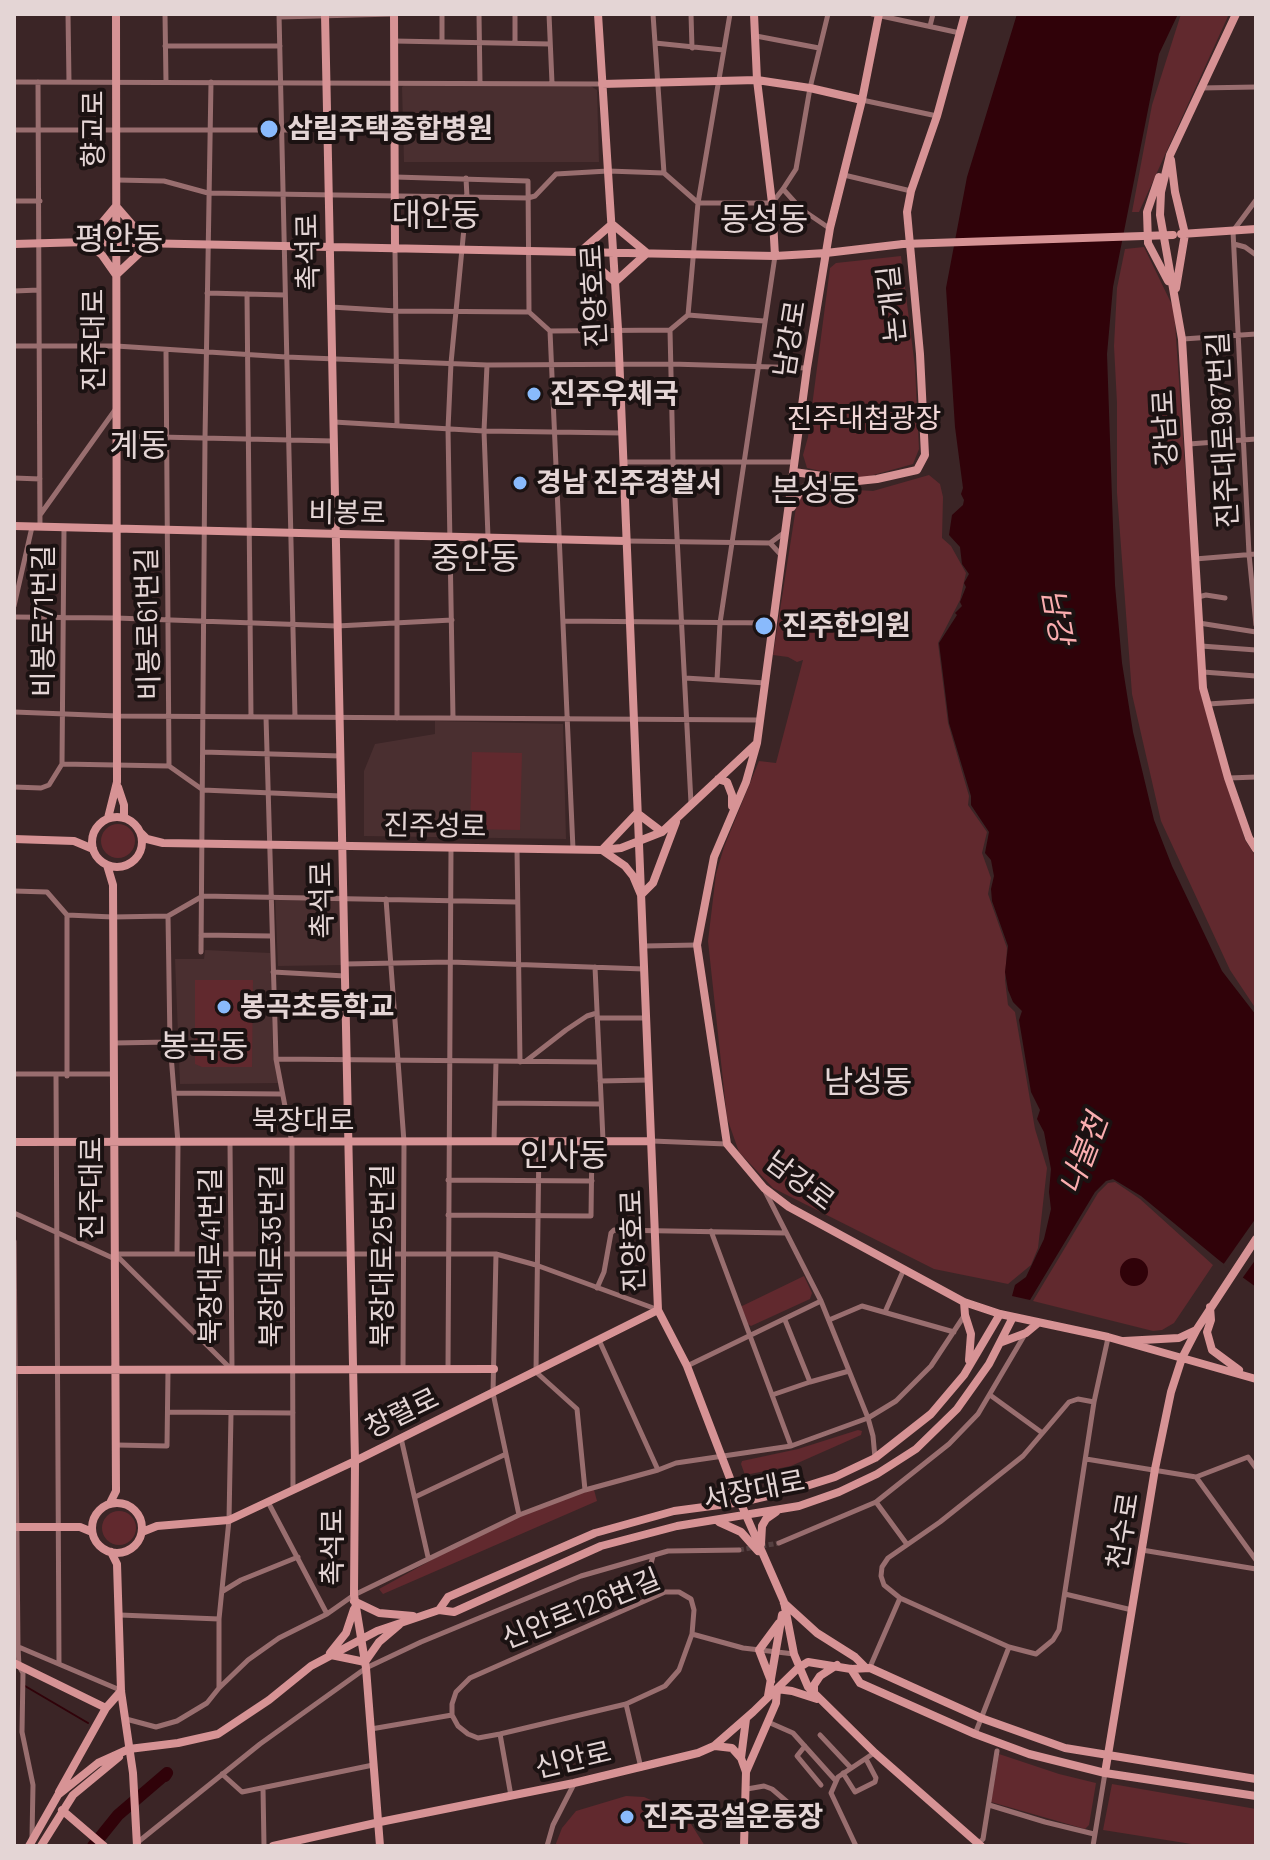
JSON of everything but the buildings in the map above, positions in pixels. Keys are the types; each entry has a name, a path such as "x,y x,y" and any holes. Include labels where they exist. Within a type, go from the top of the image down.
{"street":[{"path":"68,14 69,82"},
{"name":"향교로","path":"116,14 116,243"},
{"path":"165,14 166,82"},
{"path":"295,717 279,16 394,14 397,425"},
{"path":"442,14 442,41"},
{"path":"479,14 480,83"},
{"path":"515,14 515,43"},
{"path":"549,14 552,83"},
{"name":"진양호로","path":"598,14 618,329 658,1310 687,1366 731,1481 784,1602 798,1668 816,1697 979,1845"},
{"path":"653,14 664,173"},
{"path":"691,14 692,48"},
{"path":"688,315 698,203 730,14"},
{"path":"717,680 720,623 775,256 772,203 757,80 754,14"},
{"path":"772,203 796,169 810,88 828,14"},
{"path":"930,26 933,14"},
{"name":"논개길","path":"795,467 845,480 877,479 917,470 925,455 920,354 907,227 911,191 937,116 965,14"},
{"name":"강남로","path":"1236,14 1170,155 1161,192 1160,215 1182,339 1202,672 1207,704 1228,778 1256,849"},
{"name":"촉석로","path":"325,15 355,1461 354,1600 366,1665 380,1846"},
{"path":"877,15 960,33"},
{"name":"남강로","path":"877,15 862,100 830,228 807,368 757,743 746,782 714,857 697,945 727,1144 764,1188 789,1207 964,1302 1000,1314 1108,1337 1251,1377"},
{"path":"755,36 819,48"},
{"path":"394,41 550,44"},
{"path":"655,43 723,50"},
{"path":"165,46 280,46"},
{"path":"14,82 602,84 757,80 810,88 937,116"},
{"path":"38,82 40,515"},
{"path":"201,952 211,82"},
{"path":"1199,88 1256,87"},
{"path":"14,130 394,130"},
{"path":"1170,155 1185,234 1175,295"},
{"path":"1170,155 1147,212 1148,243 1175,295"},
{"path":"116,180 164,181 208,193 528,198 535,196 556,174 608,171 664,173 698,203 772,203"},
{"path":"843,175 911,191"},
{"path":"395,177 528,181 529,312"},
{"path":"453,718 448,429 466,178"},
{"path":"783,189 801,209 830,228"},
{"path":"1233,231 1256,200"},
{"path":"14,201 40,201"},
{"path":"86,242 116,206 149,244"},
{"path":"580,252 612,224 647,253"},
{"path":"14,244 86,242 775,256 903,244 1173,235 1256,229"},
{"name":"진주대로987번길","path":"1233,231 1256,625"},
{"path":"86,242 102,255 116,275 149,244"},
{"name":"진주대로","path":"108,818 117,782 116,243"},
{"path":"1234,244 1256,255"},
{"path":"580,252 615,282 647,253"},
{"path":"14,291 39,290"},
{"path":"207,293 285,295"},
{"path":"247,294 251,717"},
{"path":"331,307 529,312 550,331 670,330 688,315 764,321"},
{"path":"670,330 673,461 691,803"},
{"path":"550,331 573,850"},
{"path":"1182,339 1256,334"},
{"path":"14,346 116,346 487,365 671,364 807,368"},
{"name":"비봉로61번길","path":"166,350 169,766"},
{"path":"487,365 484,431 488,538"},
{"path":"14,606 40,515 116,409"},
{"path":"334,422 484,431 622,433"},
{"path":"116,436 334,441"},
{"path":"1188,444 1256,439"},
{"path":"623,462 745,461 795,467"},
{"path":"14,478 40,479"},
{"path":"788,515 805,487 820,480 845,480"},
{"name":"비봉로","path":"14,526 770,543"},
{"name":"비봉로71번길","path":"62,764 64,528"},
{"path":"782,556 770,543 785,532"},
{"path":"397,536 397,718"},
{"path":"1195,559 1253,554"},
{"path":"1197,597 1225,598"},
{"path":"14,617 337,626 452,620"},
{"path":"563,621 772,623"},
{"path":"1198,623 1256,632"},
{"path":"1200,646 1256,650"},
{"path":"1202,672 1256,676"},
{"path":"685,678 766,683"},
{"path":"1207,704 1256,701"},
{"path":"14,712 117,716 761,720"},
{"name":"북장대로35번길","path":"266,717 276,1059 292,1143 293,1491"},
{"name":"진주성로","path":"163,843 602,850 639,843 662,832 757,743"},
{"path":"203,752 341,756"},
{"path":"14,787 41,788 49,785 62,764 169,766 203,790 341,796"},
{"path":"1228,778 1256,777"},
{"path":"718,779 727,782 733,811"},
{"name":"진주대로","path":"117,782 124,817"},
{"path":"662,832 637,813 602,850 625,866 641,895 653,883 679,818"},
{"path":"93,849 93,834 99,824 108,818 124,817 137,826 147,839 163,843"},
{"path":"14,839 74,841 93,849 107,865 122,866 133,861 141,850 141,833"},
{"path":"74,841 93,834"},
{"path":"141,850 163,843"},
{"path":"448,1369 451,848"},
{"path":"517,849 523,1061"},
{"name":"진주대로","path":"107,865 113,885 116,1491"},
{"name":"진주대로","path":"113,885 122,866"},
{"path":"14,891 47,892 67,915 67,1076"},
{"path":"67,915 168,916 202,896 517,902"},
{"name":"북장대로25번길","path":"386,899 404,1142 403,1369"},
{"path":"168,916 170,1042 178,1143 177,1254"},
{"path":"201,935 271,936"},
{"path":"643,946 697,945"},
{"path":"345,964 450,962 644,969"},
{"path":"595,966 603,1141"},
{"path":"273,972 345,976"},
{"path":"523,1061 587,1016 646,1018"},
{"path":"114,1043 170,1042"},
{"path":"276,1059 599,1062"},
{"path":"494,1142 496,1062"},
{"path":"14,1074 114,1074"},
{"path":"56,1076 59,1663"},
{"path":"600,1081 649,1080"},
{"path":"175,1093 280,1090"},
{"path":"495,1103 601,1104"},
{"path":"651,1141 727,1144"},
{"name":"북장대로","path":"14,1142 651,1141"},
{"path":"539,1142 536,1372 577,1409 585,1490"},
{"path":"448,1215 591,1216 592,1142"},
{"name":"북장대로41번길","path":"230,1143 232,1369"},
{"path":"448,1180 592,1181"},
{"path":"764,1188 829,1320 868,1418 875,1458"},
{"path":"14,1212 115,1257 232,1369"},
{"path":"597,1288 614,1230 785,1233"},
{"path":"711,1231 791,1446"},
{"name":"천수로","path":"1105,1773 1155,1469 1171,1392 1182,1358 1197,1329 1256,1239"},
{"path":"14,1241 16,1646 23,1694 22,1732 33,1785 31,1842"},
{"path":"115,1257 231,1253 496,1254 536,1265 658,1310"},
{"path":"496,1254 493,1393 519,1515"},
{"path":"885,1312 904,1269"},
{"path":"687,1366 821,1301"},
{"path":"964,1302 971,1334 968,1367"},
{"path":"829,1320 862,1306 954,1332"},
{"path":"1211,1306 1207,1332 1212,1350 1251,1377"},
{"name":"창렬로","path":"157,1526 229,1520 355,1461 658,1310"},
{"name":"서장대로","path":"439,1610 448,1597 595,1533 674,1511 774,1495 835,1477 875,1458 931,1414 968,1367 1000,1314"},
{"path":"125,1719 156,1727 177,1721 207,1703 248,1660 279,1638 354,1600 428,1557 519,1515 585,1490 676,1463 791,1446 868,1418 896,1401 931,1366 965,1315"},
{"name":"서장대로","path":"129,1749 218,1734 329,1655 363,1638 413,1616 439,1610 454,1612 601,1546 651,1532 778,1511 839,1492 897,1463 957,1409 1002,1342 1013,1317"},
{"path":"785,1320 810,1382"},
{"path":"1002,1342 1026,1333 1038,1323"},
{"path":"1121,1341 1179,1338 1197,1329"},
{"path":"779,1543 876,1502 949,1444 978,1414 1026,1333"},
{"path":"1094,1402 1078,1399 1069,1402 1023,1456 940,1522 888,1558 882,1567 884,1585 900,1598 1009,1647 1032,1654 1042,1652 1059,1630 1094,1402 1108,1337"},
{"path":"599,1339 658,1470"},
{"path":"116,1445 167,1446 168,1369"},
{"path":"15,1370 494,1369"},
{"path":"772,1395 849,1371"},
{"path":"990,1395 1041,1432"},
{"path":"168,1412 293,1413"},
{"path":"219,1688 219,1619 229,1520 231,1414"},
{"path":"401,1438 428,1557"},
{"path":"415,1497 506,1454"},
{"path":"1086,1459 1196,1477 1248,1457 1256,1468"},
{"path":"1196,1477 1256,1560"},
{"path":"706,1507 720,1498 731,1481 746,1491 774,1495"},
{"path":"116,1491 122,1503"},
{"path":"110,1503 116,1491"},
{"path":"268,1502 327,1614"},
{"path":"876,1502 906,1543"},
{"path":"117,1564 124,1552 136,1545 142,1532 142,1522 135,1509 122,1503 110,1503 99,1509 93,1519 92,1532 97,1543 111,1552 117,1564 121,1691 133,1773 137,1845"},
{"path":"762,1556 762,1526 778,1511"},
{"path":"80,1527 93,1519"},
{"path":"717,1521 741,1532 762,1556"},
{"path":"142,1522 157,1526"},
{"path":"142,1532 157,1526"},
{"path":"15,1527 80,1527 92,1532"},
{"path":"137,1845 222,1774 366,1665 581,1576 668,1551 739,1550"},
{"path":"1142,1550 1256,1569"},
{"path":"111,1552 124,1552"},
{"path":"652,1597 647,1578 653,1555"},
{"path":"222,1591 298,1557"},
{"name":"신안로126번길","path":"665,1592 679,1592 691,1599 694,1610 692,1634 679,1670 665,1686 626,1704 500,1734 478,1738 458,1726 452,1715 456,1692 470,1678 652,1597 665,1592"},
{"path":"1065,1594 1132,1610"},
{"path":"867,1667 900,1598"},
{"path":"354,1600 379,1613 413,1616"},
{"path":"354,1600 346,1633 329,1655 366,1665"},
{"path":"746,1772 776,1703 774,1686 784,1602"},
{"path":"784,1602 817,1633 867,1667 1033,1738 1108,1756 1256,1779"},
{"path":"120,1615 219,1619"},
{"path":"366,1665 388,1633 413,1616"},
{"path":"759,1650 781,1619"},
{"path":"692,1634 759,1650 794,1654"},
{"path":"16,1646 121,1691"},
{"path":"975,1734 1009,1647"},
{"path":"759,1650 774,1686"},
{"path":"774,1686 808,1662 851,1669 867,1667"},
{"path":"774,1686 816,1697 814,1685 820,1676 837,1665"},
{"path":"19,1667 106,1708"},
{"path":"851,1669 860,1683 975,1734 1029,1754 1105,1773 1256,1796"},
{"name":"신안로","path":"273,1846 512,1797 680,1758 714,1746 768,1698 774,1686"},
{"path":"31,1842 106,1708 121,1691"},
{"path":"626,1704 641,1768"},
{"path":"371,1729 452,1715"},
{"path":"741,1758 746,1718"},
{"path":"768,1722 787,1728 836,1781"},
{"path":"14,1724 22,1732"},
{"path":"500,1734 512,1797"},
{"path":"820,1735 851,1768"},
{"path":"714,1746 732,1748 741,1758 746,1772 744,1846"},
{"path":"805,1746 797,1756 821,1785"},
{"path":"58,1795 98,1763 129,1749"},
{"path":"41,1846 73,1795 129,1749"},
{"path":"979,1845 983,1839 997,1751"},
{"path":"856,1846 831,1793 843,1773 875,1753"},
{"path":"843,1773 855,1792 875,1782 866,1758"},
{"path":"222,1774 242,1792 373,1765"},
{"path":"1093,1846 1105,1773"},
{"path":"547,1846 553,1825 574,1783"},
{"path":"746,1789 764,1786 772,1789 799,1812"},
{"path":"263,1788 264,1846"},
{"path":"989,1805 1094,1834"},
{"path":"62,1810 104,1846"}],"shaded area":[{"path":"407,83 589,85 597,90 599,162 404,162 402,87"},
{"path":"435,721 563,724 566,839 364,836 364,771 375,744 435,734"},
{"path":"275,895 338,895 341,899 343,965 278,966"},
{"name":"봉곡초등학교","path":"205,950 270,953 273,1055 280,1083 180,1084 175,959 204,959"}],"green space":[{"path":"1181,14 1229,14 1139,212 1132,212 1152,105"},
{"path":"1144,247 1174,309 1201,695 1245,840 1256,857 1256,1009 1230,970 1161,821 1132,694 1117,493 1114,346 1117,288 1125,249"},
{"name":"진주대첩광장","path":"901,256 915,367 919,449 913,464 859,479 807,468 803,455 830,268 836,263"},
{"path":"929,475 940,484 943,497 942,538 951,546 966,573 960,600 938,643 948,723 969,796 968,805 987,832 982,853 991,878 988,894 1007,948 1005,980 1008,1005 1015,1012 1035,1129 1047,1168 1038,1248 1031,1265 1008,1284 934,1269 773,1188 739,1152 727,1118 708,941 716,874 724,847 759,761 776,763 803,660 797,662 773,655 797,501 810,487 873,491"},
{"path":"472,752 522,753 520,830 470,829"},
{"path":"118,824 130,829 135,841 130,853 118,858 106,853 101,841 106,829"},
{"path":"195,980 253,980 252,1067 202,1067 195,1064"},
{"path":"1115,1182 1140,1199 1213,1265 1174,1323 1162,1330 1153,1331 1033,1301 1098,1193 1108,1183"},
{"path":"804,1276 812,1293 810,1299 751,1326 746,1323 740,1307"},
{"path":"862,1431 861,1435 791,1466 745,1475 741,1464 742,1461 798,1449"},
{"path":"593,1486 597,1501 383,1594 379,1589 486,1530"},
{"path":"119,1511 131,1516 136,1528 131,1540 119,1545 107,1540 102,1528 107,1516"},
{"path":"999,1754 1096,1783 1089,1825 1085,1829 991,1802"},
{"path":"1112,1784 1256,1809 1256,1846 1204,1846 1103,1830"},
{"name":"진주공설운동장","path":"626,1796 644,1797 676,1811 691,1824 705,1846 555,1846 562,1828 576,1811"}],"water":[{"name":"남강","path":"1017,14 1178,14 1159,54 1113,287 1107,354 1115,585 1122,663 1133,732 1154,820 1172,866 1222,971 1256,1015 1256,1287 1141,1196 1113,1179 1106,1181 1095,1192 1030,1300 1012,1296 1015,1285 1026,1277 1044,1239 1051,1209 1051,1169 1044,1132 1037,1119 1040,1110 1031,1092 1019,1020 1022,1011 1013,1002 1008,990 1005,972 1008,946 992,901 994,876 991,860 985,853 989,832 971,805 949,723 939,643 962,606 964,583 969,574 962,564 960,547 949,535 952,515 964,500 955,427 946,288 967,177"},
{"path":"1134,1258 1144,1262 1148,1272 1144,1282 1134,1286 1124,1282 1120,1272 1124,1262"}],"pier":[{"path":"1256,1218 1256,1259 1241,1280 1223,1265"}],"waterway":[{"path":"25,1686 88,1723"},
{"name":"나불천","path":"93,1846 118,1815 167,1773 165,1776"}],"tunnel":[{"path":"739,1550 779,1543"}],"place":[{"name":"삼림주택종합병원","path":"269,129"},
{"name":"진주우체국","path":"534,394"},
{"name":"경남 진주경찰서","path":"520,483"},
{"name":"진주한의원","path":"764,626"},
{"name":"봉곡초등학교","path":"224,1007"},
{"name":"진주공설운동장","path":"627,1817"}],"district":[{"name":"대안동","path":"436,215"},
{"name":"동성동","path":"764,219"},
{"name":"평안동","path":"119,239"},
{"name":"계동","path":"139,445"},
{"name":"본성동","path":"815,490"},
{"name":"중안동","path":"475,558"},
{"name":"봉곡동","path":"204,1046"},
{"name":"남성동","path":"868,1082"},
{"name":"인사동","path":"564,1155"}]}
